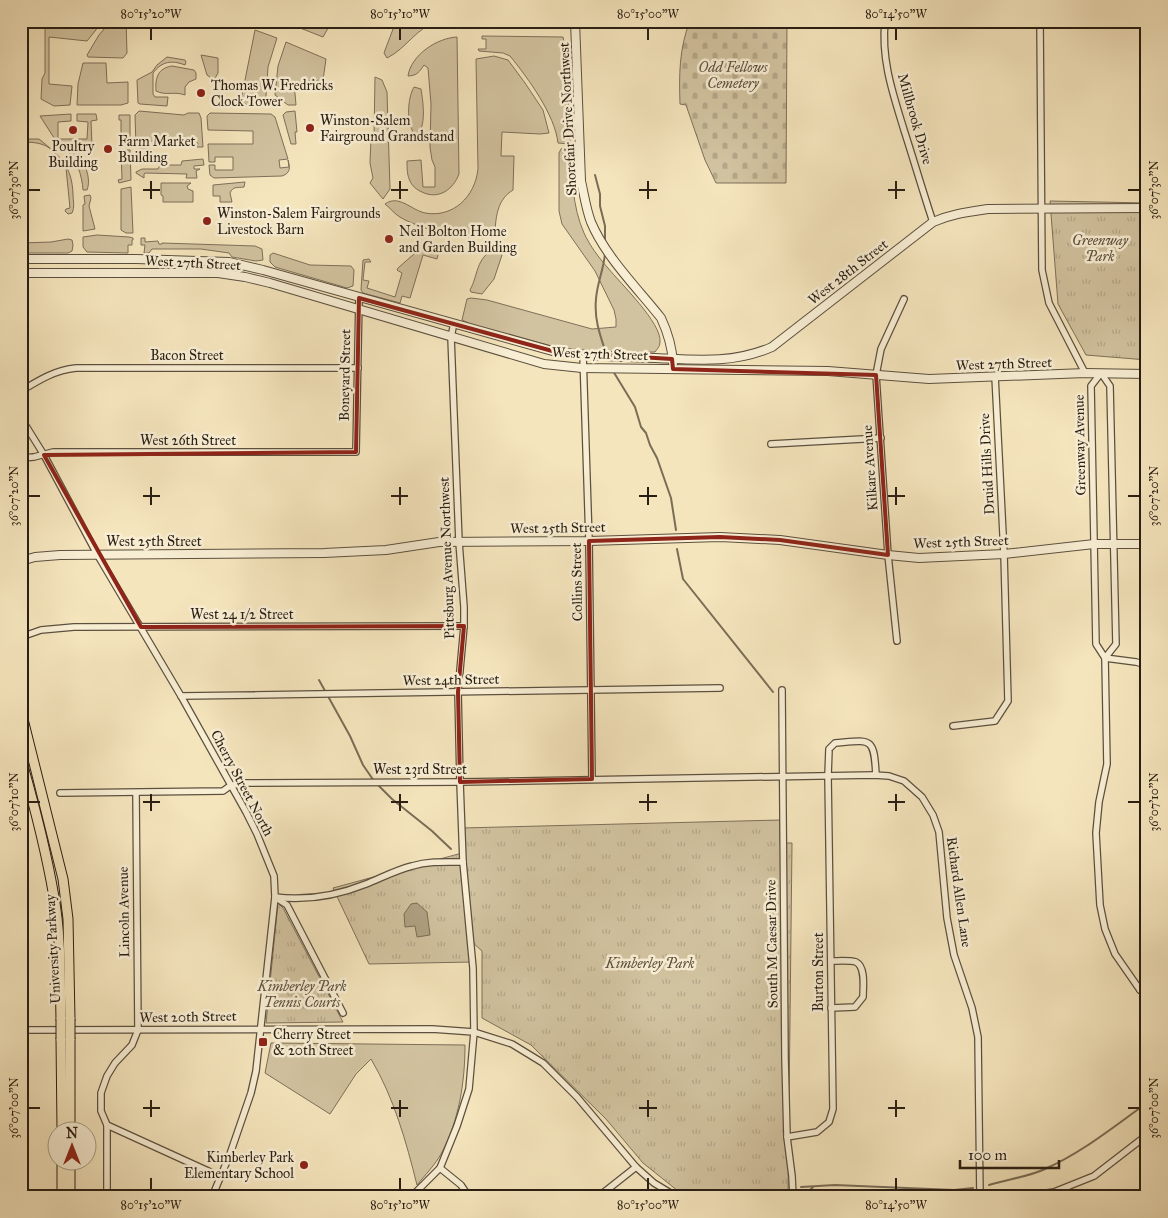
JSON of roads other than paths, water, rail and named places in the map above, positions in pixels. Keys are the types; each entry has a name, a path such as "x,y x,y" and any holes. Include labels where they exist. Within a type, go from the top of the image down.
{"main road":[{"name":"University Parkway","path":"21,711 63,879 68,919 65,1019"},
{"name":"University Parkway","path":"21,759 41,832 55,898 65,1019 70,1120"},
{"name":"University Parkway","path":"62,1120 66,1039"},
{"path":"62,1170 62,1197"},
{"path":"70,1170 70,1197"}],"street":[{"name":"Shorefair Drive Northwest","path":"575,21 582,181 586,206 591,222 604,246 661,318 668,332 673,369"},
{"name":"Millbrook Drive","path":"885,21 884,56 890,86 933,222"},
{"path":"1040,21 1042,270 1049,303 1085,374"},
{"name":"West 28th Street","path":"672,359 729,359 753,355 772,347 933,222 946,216 963,212 988,210 1147,208"},
{"name":"West 27th Street","path":"21,259 136,259 229,262 556,352 672,359"},
{"name":"West 27th Street","path":"21,273 218,273 245,277 358,308 544,364 582,368 828,371 929,379 1101,373 1147,374"},
{"name":"Boneyard Street","path":"356,452 359,298"},
{"name":"Kilkare Avenue","path":"898,641 888,555 876,375 881,349 904,299"},
{"name":"Pittsburg Avenue Northwest","path":"440,1168 458,1126 467,1098 472,1071 474,1032 473,968 463,862 460,782 458,692 464,626 451,337 454,323"},
{"name":"Collins Street","path":"583,355 589,541 592,779"},
{"name":"Bacon Street","path":"21,391 50,374 76,368 358,368"},
{"name":"Greenway Avenue","path":"1105,658 1116,644 1110,386 1101,373 1091,386 1096,644 1105,658 1107,764 1099,802 1096,832 1100,905 1105,929 1115,954 1140,990 1147,995"},
{"name":"Druid Hills Drive","path":"953,726 995,721 1008,701 1004,554 995,376"},
{"name":"Cherry Street North","path":"21,418 44,455 97,554 181,696 257,834 271,867 275,882 275,897 256,1071 251,1093 230,1154 212,1197"},
{"path":"771,444 881,438"},
{"name":"West 26th Street","path":"21,458 53,452 356,452"},
{"name":"West 25th Street","path":"21,561 35,557 60,555 324,553 386,550 426,543 720,537 780,540 919,558 1004,554 1094,544 1147,544"},
{"name":"West 24 1/2 Street","path":"21,637 50,628 464,626"},
{"path":"1105,658 1147,665"},
{"name":"West 24th Street","path":"181,696 720,688"},
{"name":"South M Caesar Drive","path":"782,690 787,1137 793,1197"},
{"name":"Burton Street","path":"787,1137 817,1132 829,1122 833,1109 829,749 834,743 862,741 870,744 875,752 876,775"},
{"name":"Richard Allen Lane","path":"782,777 889,776 904,782 922,797 933,815 939,832 947,918 954,955 972,1008 978,1037 980,1197"},
{"name":"West 23rd Street","path":"60,793 223,791 230,786 241,783 782,777"},
{"name":"Lincoln Avenue","path":"136,793 138,1030"},
{"path":"275,897 295,900 331,895 366,884 414,865 438,862 463,862"},
{"path":"275,897 287,905 343,1013"},
{"path":"831,961 856,962 860,966 863,997 855,1007 831,1008"},
{"path":"1140,990 1147,982"},
{"name":"West 20th Street","path":"21,1030 432,1029 474,1032 512,1044 543,1063 577,1097 636,1167 654,1183 677,1197"},
{"path":"107,1197 107,1125 101,1111 100,1102 103,1084 115,1063 132,1045 138,1030"},
{"path":"107,1125 220,1176"},
{"path":"1018,1197 1038,1196 1054,1192 1094,1176 1147,1134"},
{"path":"598,1197 636,1167"},
{"path":"411,1197 440,1168 461,1185 469,1197"}],"waterway":[{"path":"595,175 605,226 605,243"},
{"path":"605,253 597,293 596,313 606,353"},
{"path":"613,371 635,407 641,427 646,433 657,458 671,498 676,530"},
{"path":"677,549 683,579 773,692"},
{"path":"319,680 350,736 363,765 374,781"},
{"path":"377,784 451,849"},
{"path":"989,1185 1032,1174 1059,1162 1098,1139 1147,1103"},
{"path":"801,1187 835,1185 954,1190 973,1188"},
{"path":"806,1194 813,1187"}],"place":[{"name":"Thomas W. Fredricks Clock Tower","path":"201,93"},
{"name":"Winston-Salem Fairground Grandstand","path":"310,128"},
{"name":"Poultry Building","path":"73,130"},
{"name":"Farm Market Building","path":"108,149"},
{"name":"Winston-Salem Fairgrounds Livestock Barn","path":"207,221"},
{"name":"Neil Bolton Home and Garden Building","path":"389,239"},
{"name":"Cherry Street & 20th Street","path":"263,1042"},
{"name":"Kimberley Park Elementary School","path":"304,1165"}],"park label":[{"name":"Odd Fellows Cemetery","path":"733,76"},
{"name":"Greenway Park","path":"1100,248"},
{"name":"Kimberley Park","path":"650,963"},
{"name":"Kimberley Park Tennis Courts","path":"302,994"}]}
